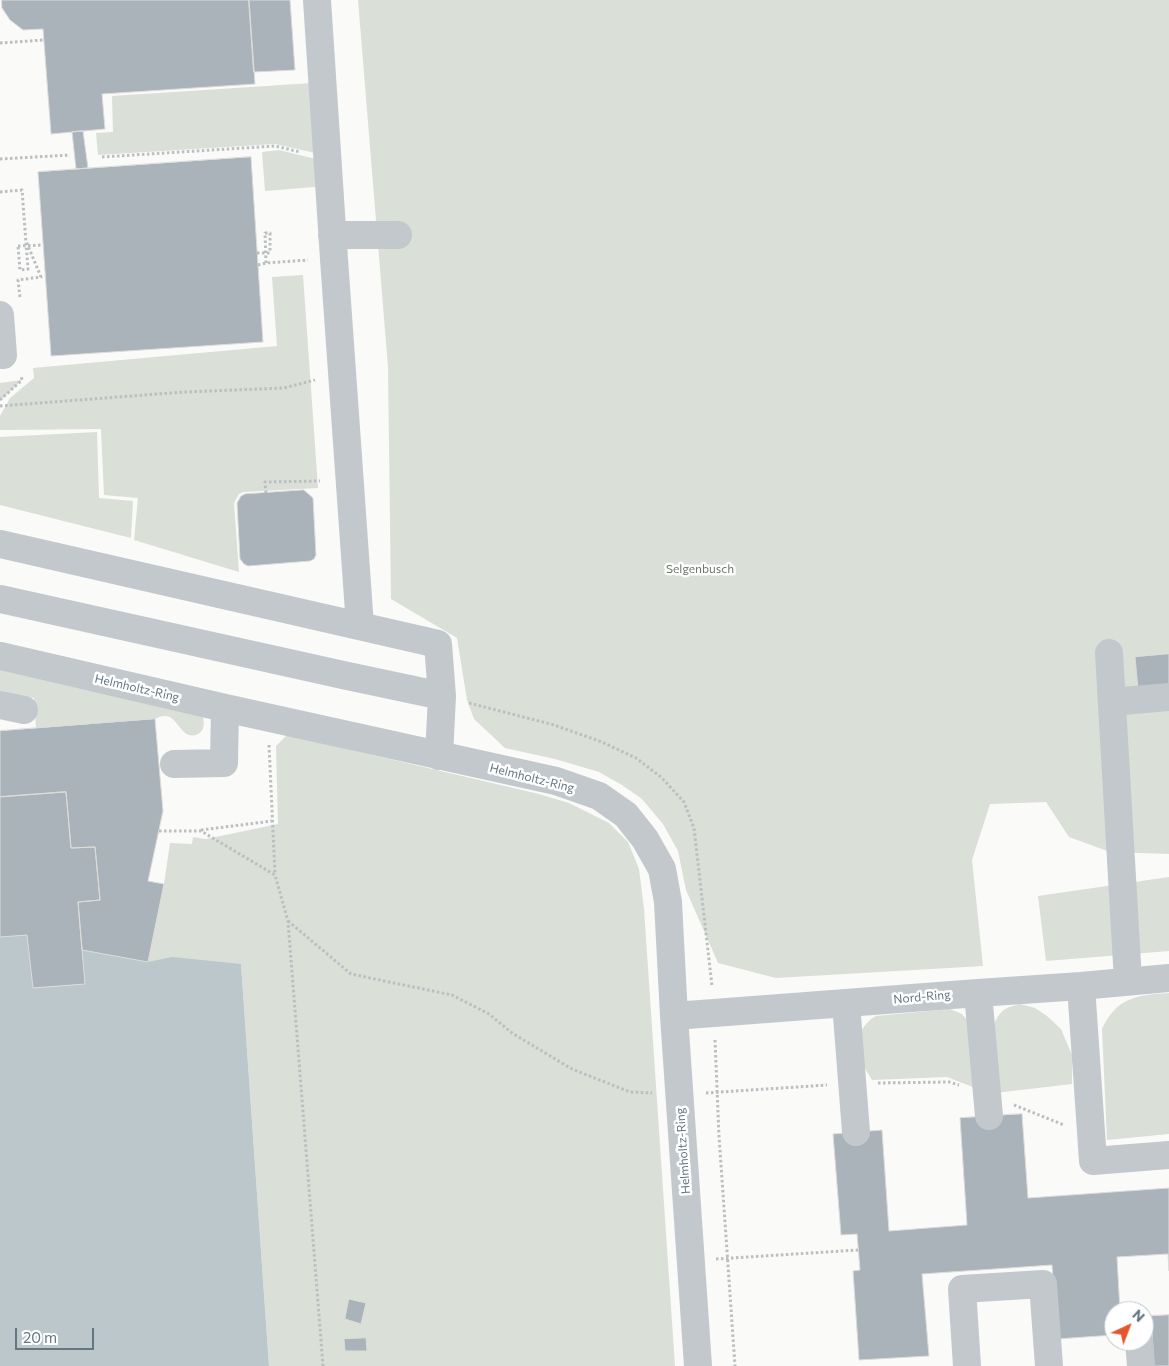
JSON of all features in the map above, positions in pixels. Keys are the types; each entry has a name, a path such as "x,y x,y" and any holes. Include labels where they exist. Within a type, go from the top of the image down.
{"street":[{"path":"317,0 360,626"},
{"path":"333,247 398,235"},
{"path":"3,355 10,306"},
{"path":"0,544 438,644 442,696 439,756"},
{"path":"0,599 343,676 442,696"},
{"path":"1109,652 1128,981"},
{"name":"Helmholtz-Ring","path":"0,656 556,781 600,796 626,815 645,839 662,869 668,902 698,1366"},
{"path":"1112,702 1169,697"},
{"path":"174,764 224,763 225,708"},
{"name":"Nord-Ring","path":"674,1016 1169,978"},
{"path":"1081,986 1093,1162 1169,1155"},
{"path":"978,993 989,1116"},
{"path":"846,1003 856,1132"},
{"path":"967,1366 962,1290 1043,1284 1048,1366"},
{"path":"1140,1351 1141,1366"}],"path":[{"path":"0,43 44,40"},
{"path":"102,157 275,146 327,158"},
{"path":"0,159 70,155"},
{"path":"0,192 22,190 26,241 28,269 20,270 18,246 43,245"},
{"path":"257,253 270,253 270,233 265,233 266,263"},
{"path":"10,306 18,280 41,277 26,241"},
{"path":"258,265 333,247"},
{"path":"0,406 184,392 284,388 342,374"},
{"path":"266,493 265,482 320,481"},
{"path":"159,831 201,830 272,821"},
{"path":"201,830 274,875 288,921 323,1366"},
{"path":"690,1261 858,1250"}],"green space":[{"name":"Selgenbusch","path":"358,0 1169,0 1169,854 1110,852 1069,837 1046,802 990,804 972,860 983,966 776,978 718,963 686,890 678,851 663,824 642,799 599,772 555,759 505,748 474,719 467,700 457,638 391,599 388,367"},
{"path":"313,83 324,155 275,144 98,155 96,133 113,132 112,96"},
{"path":"279,150 324,161 327,186 265,191 262,152"},
{"path":"303,275 318,488 243,492 239,494 234,503 239,572 134,540 138,498 104,495 101,429 0,430 0,416 10,398 34,378 33,368 277,346 272,277"},
{"path":"22,380 2,399 0,400 0,383"},
{"path":"97,432 99,498 133,501 131,538 0,505 0,437"},
{"path":"0,670 203,717 203,728 198,734 189,735 173,719 164,716 155,719 36,728 34,698 0,693"},
{"path":"287,735 539,794 569,803 609,823 628,842 639,869 644,909 675,1366 269,1366 241,964 148,962 164,884 170,843 192,844 193,837 206,839 278,824 276,746"},
{"path":"1169,877 1169,951 1046,961 1038,896"},
{"path":"1169,993 1169,1134 1107,1140 1102,1029 1114,1010 1121,1004 1138,997"},
{"path":"1020,1004 1035,1008 1061,1029 1072,1055 1072,1084 995,1093 994,1024 1004,1010"},
{"path":"950,1009 962,1014 972,1026 978,1089 947,1077 872,1080 858,1052 860,1034 871,1019 876,1016"}],"shaded area":[{"path":"27,935 34,988 85,984 82,950 148,962 172,957 241,964 269,1366 0,1366 0,937"}],"building":[{"path":"2,0 249,0 255,84 102,94 105,129 51,134 43,29 23,30 10,20 2,8"},
{"path":"249,0 290,0 295,70 254,72"},
{"path":"83,131 88,168 76,169 72,132"},
{"path":"251,157 263,342 51,356 38,172"},
{"path":"304,490 313,498 316,555 314,559 310,561 248,566 244,564 240,559 237,503 241,496 245,494"},
{"path":"1169,654 1169,686 1138,689 1135,657"},
{"path":"155,719 163,811 148,881 164,884 148,962 82,950 78,902 100,900 95,847 71,848 66,792 0,797 0,731"},
{"path":"66,792 71,848 95,847 100,900 78,902 85,984 33,988 27,935 0,937 0,797"},
{"path":"1022,1114 1028,1198 1169,1188 1169,1271 1168,1254 1117,1257 1119,1301 1104,1301 1104,1336 1057,1339 1052,1265 922,1274 929,1356 859,1360 853,1271 860,1270 857,1234 841,1235 833,1134 882,1130 889,1231 967,1225 960,1118"},
{"path":"349,1299 366,1303 361,1324 345,1319"},
{"path":"1169,1315 1169,1366 1154,1366 1154,1316"},
{"path":"366,1338 367,1351 345,1351 344,1339"}]}
